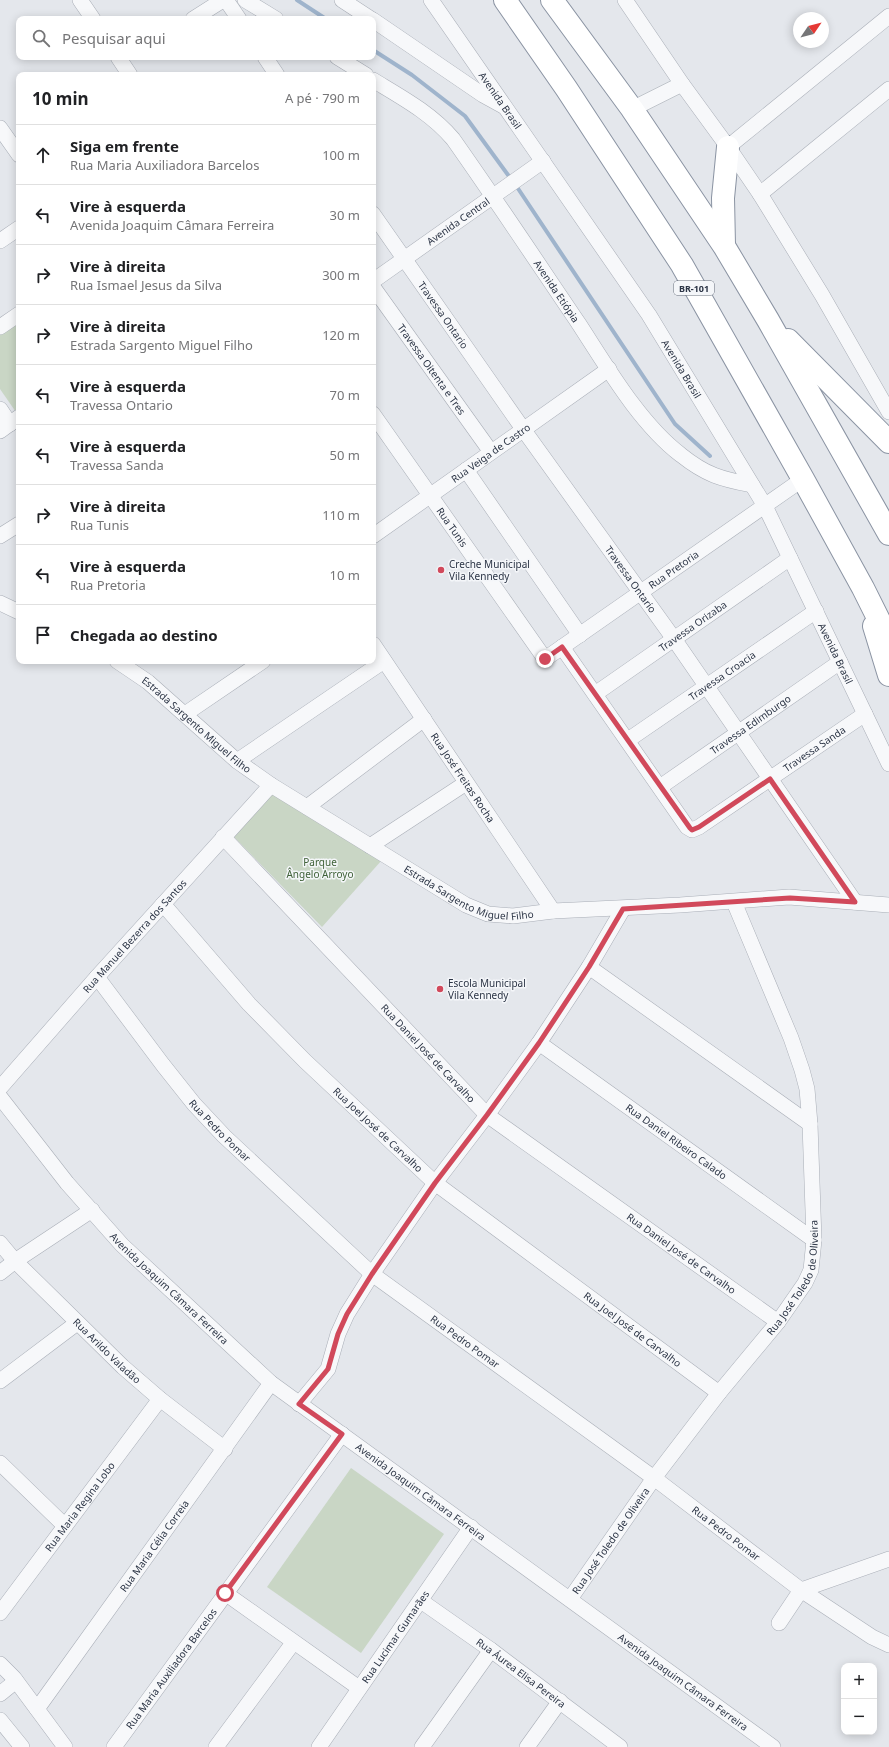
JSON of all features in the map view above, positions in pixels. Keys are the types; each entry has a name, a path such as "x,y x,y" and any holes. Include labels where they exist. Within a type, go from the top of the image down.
{"highway":[{"name":"BR-101","path":"505,0 566,88 682,265 863,588 889,640"},
{"path":"552,0 632,109 724,246 768,320 889,534"},
{"path":"724,246 723,198 728,147"},
{"path":"768,320 889,442"},
{"path":"863,588 889,675"}],"street":[{"path":"80,0 90,16"},
{"path":"198,16 223,0"},
{"path":"226,0 237,16"},
{"path":"245,0 271,16"},
{"path":"342,0 366,16"},
{"name":"Avenida Brasil","path":"431,0 544,161 649,315 765,506 889,764"},
{"path":"625,0 760,194 822,295 889,412"},
{"path":"728,147 889,16"},
{"path":"376,23 483,95 506,107"},
{"path":"267,60 275,72"},
{"path":"342,60 361,72"},
{"name":"Avenida Etiópia","path":"376,82 418,108 445,129 499,192 609,369 640,412 660,436 680,454 701,469 724,480 752,485"},
{"path":"632,109 682,84"},
{"path":"760,194 889,89"},
{"path":"0,128 10,151"},
{"name":"Avenida Central","path":"376,279 544,161"},
{"name":"Travessa Ontario","path":"376,218 523,429 674,639 855,902"},
{"path":"0,241 16,230"},
{"name":"Travessa Oitenta e Tres","path":"376,291 491,452"},
{"path":"0,327 16,316"},
{"name":"Rua Veiga de Castro","path":"376,534 609,369"},
{"path":"0,409 10,424"},
{"name":"Rua Tunis","path":"376,418 545,659"},
{"path":"466,470 580,635"},
{"name":"Rua Pretoria","path":"545,659 803,480"},
{"path":"0,536 16,526"},
{"name":"Travessa Orizaba","path":"595,694 790,558"},
{"path":"0,603 16,611"},
{"name":"Travessa Croacia","path":"628,740 816,611"},
{"path":"562,647 660,787"},
{"name":"Rua José Freitas Rocha","path":"376,649 553,911"},
{"path":"237,761 384,661"},
{"name":"Travessa Edimburgo","path":"660,787 840,662"},
{"name":"Estrada Sargento Miguel Filho","path":"126,664 237,761 271,785 466,905 488,914 513,916 553,911 623,909 790,898 889,905"},
{"path":"185,714 259,664"},
{"name":"Travessa Sanda","path":"660,787 685,823 692,830 699,827 865,714"},
{"path":"306,807 424,719"},
{"path":"370,846 466,782"},
{"name":"Rua Manuel Bezerra dos Santos","path":"0,1088 97,977 271,785"},
{"name":"Rua Daniel José de Carvalho","path":"224,837 487,1115 778,1322"},
{"name":"Rua José Toledo de Oliveira","path":"570,1599 654,1478 719,1393 778,1322 805,1283 812,1264 814,1240 810,1124 807,1089 791,1038 734,902"},
{"name":"Rua Joel José de Carvalho","path":"163,904 249,1004 305,1061 435,1183 719,1393"},
{"path":"299,1404 328,1369 338,1334 347,1314 372,1274 435,1183 539,1043 589,967 623,909"},
{"path":"589,967 810,1124"},
{"name":"Rua Pedro Pomar","path":"97,977 194,1104 224,1136 372,1274 654,1478 801,1590 872,1637 889,1645"},
{"name":"Rua Daniel Ribeiro Calado","path":"539,1043 814,1240"},
{"name":"Avenida Joaquim Câmara Ferreira","path":"0,1097 67,1183 122,1245 271,1383 773,1747"},
{"path":"0,1273 15,1261 92,1210"},
{"name":"Rua Arildo Valadão","path":"0,1242 15,1261 123,1368 160,1400 225,1449"},
{"path":"0,1381 77,1323"},
{"name":"Rua Maria Célia Correia","path":"37,1709 271,1383"},
{"name":"Rua Maria Regina Lobo","path":"0,1613 160,1400"},
{"name":"Rua Maria Auxiliadora Barcelos","path":"114,1747 342,1434"},
{"path":"3,1472 65,1526"},
{"name":"Rua Lucimar Gumarães","path":"319,1747 471,1527"},
{"path":"779,1623 801,1590 889,1559"},
{"path":"225,1593 293,1643 359,1688"},
{"name":"Rua Áurea Elisa Pereira","path":"420,1601 491,1650 620,1747"},
{"path":"216,1747 293,1643"},
{"path":"422,1747 491,1650"},
{"path":"0,1664 16,1681 37,1709 58,1745"},
{"path":"0,1694 16,1681"},
{"path":"527,1747 560,1701"},
{"path":"0,1720 22,1747"}],"green space":[{"path":"16,322 16,412 0,389 0,333"},
{"name":"Parque Ângelo Arroyo","path":"273,792 382,860 322,927 231,834"},
{"path":"351,1468 444,1534 361,1653 267,1587"}],"waterway":[{"path":"297,0 321,16"},
{"path":"376,52 412,75 465,116 511,179"},
{"path":"515,184 675,424 710,456"}],"place":[{"name":"Creche Municipal Vila Kennedy","path":"441,570"},
{"name":"Escola Municipal Vila Kennedy","path":"440,989"}],"route":[{"path":"225,1593 342,1434 299,1404 328,1369 338,1334 347,1314 372,1274 435,1183 539,1043 589,967 623,909 790,898 855,902 770,779 699,827 692,830 687,827 562,647 545,659"}]}
